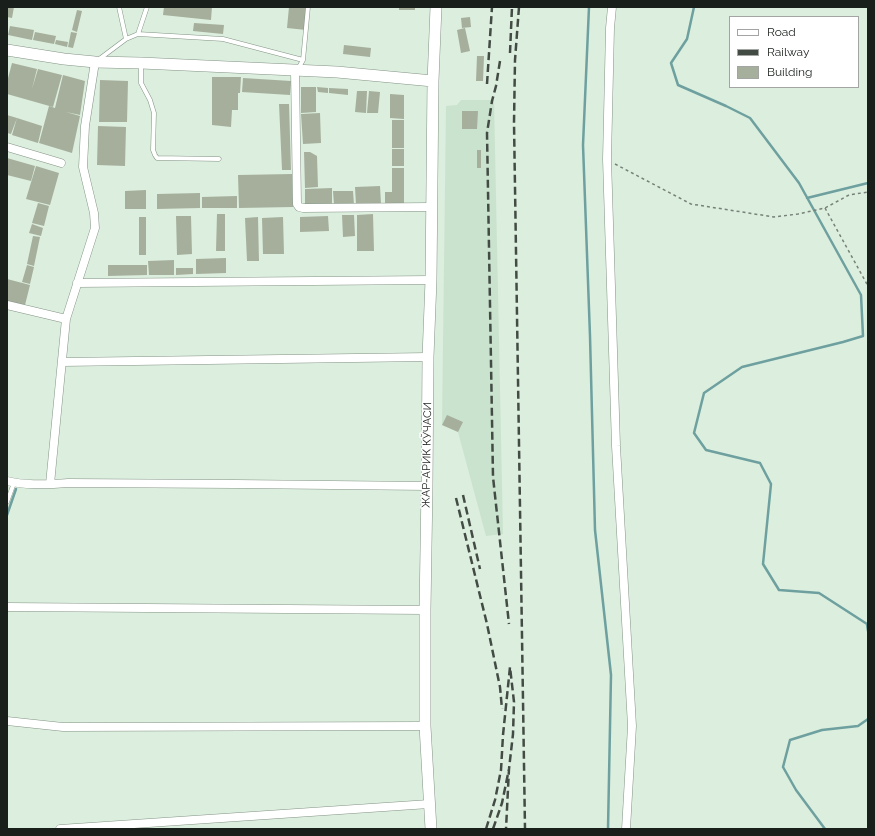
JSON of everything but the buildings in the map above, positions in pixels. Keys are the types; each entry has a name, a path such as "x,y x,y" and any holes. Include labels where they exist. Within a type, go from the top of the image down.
{"main road":[{"name":"ЖАР-АРИК КЎЧАСИ","path":"431,829 425,726 425,610 433,81 436,7"},
{"path":"7,50 64,59 95,62 337,72 433,81"}],"street":[{"path":"612,7 606,159 616,446 632,726 626,829"},
{"path":"50,484 66,319 94,228 94,213 84,167 85,126 95,62"},
{"path":"296,70 297,204 299,207 431,207"},
{"path":"7,148 61,163"},
{"path":"78,283 431,280"},
{"path":"7,305 66,319"},
{"path":"62,362 428,357"},
{"path":"11,482 41,485 68,483 427,486"},
{"path":"7,607 425,610"},
{"path":"7,721 63,727 425,726"},
{"path":"60,829 429,804"}],"lane":[{"path":"119,7 126,39"},
{"path":"138,34 147,7"},
{"path":"296,70 303,60 308,7"},
{"path":"95,62 126,39 138,34 223,39 303,60"},
{"path":"141,63 141,83 150,100 154,113 153,150 157,158 219,159"},
{"path":"7,502 11,482"}],"path":[{"path":"606,159 691,204 774,217 798,214 825,208 849,195 868,192"},
{"path":"825,208 868,286"}],"shaded area":[{"path":"461,100 494,100 503,534 486,536 458,432 442,425 446,106 457,105"}],"waterway":[{"path":"589,7 583,145 595,530 611,675 608,829"},
{"path":"694,7 687,39 671,63 678,85 750,118 799,183 861,295 863,336 742,367 704,393 694,433 706,450 760,463 771,484 763,564 779,590 819,593 867,624 868,631"},
{"path":"807,198 868,183"},
{"path":"7,515 16,489"},
{"path":"825,829 796,790 783,767 790,740 822,730 858,726 868,719"}],"railway":[{"path":"487,84 492,7"},
{"path":"510,53 512,7"},
{"path":"519,7 515,60 514,123 525,829"},
{"path":"500,61 487,133 493,477 509,624"},
{"path":"463,495 480,569"},
{"path":"456,498 487,624 500,687 502,709"},
{"path":"486,829 495,800 501,770 510,667 514,702 513,734 509,769"},
{"path":"493,829 502,803 509,769 506,829"}]}
